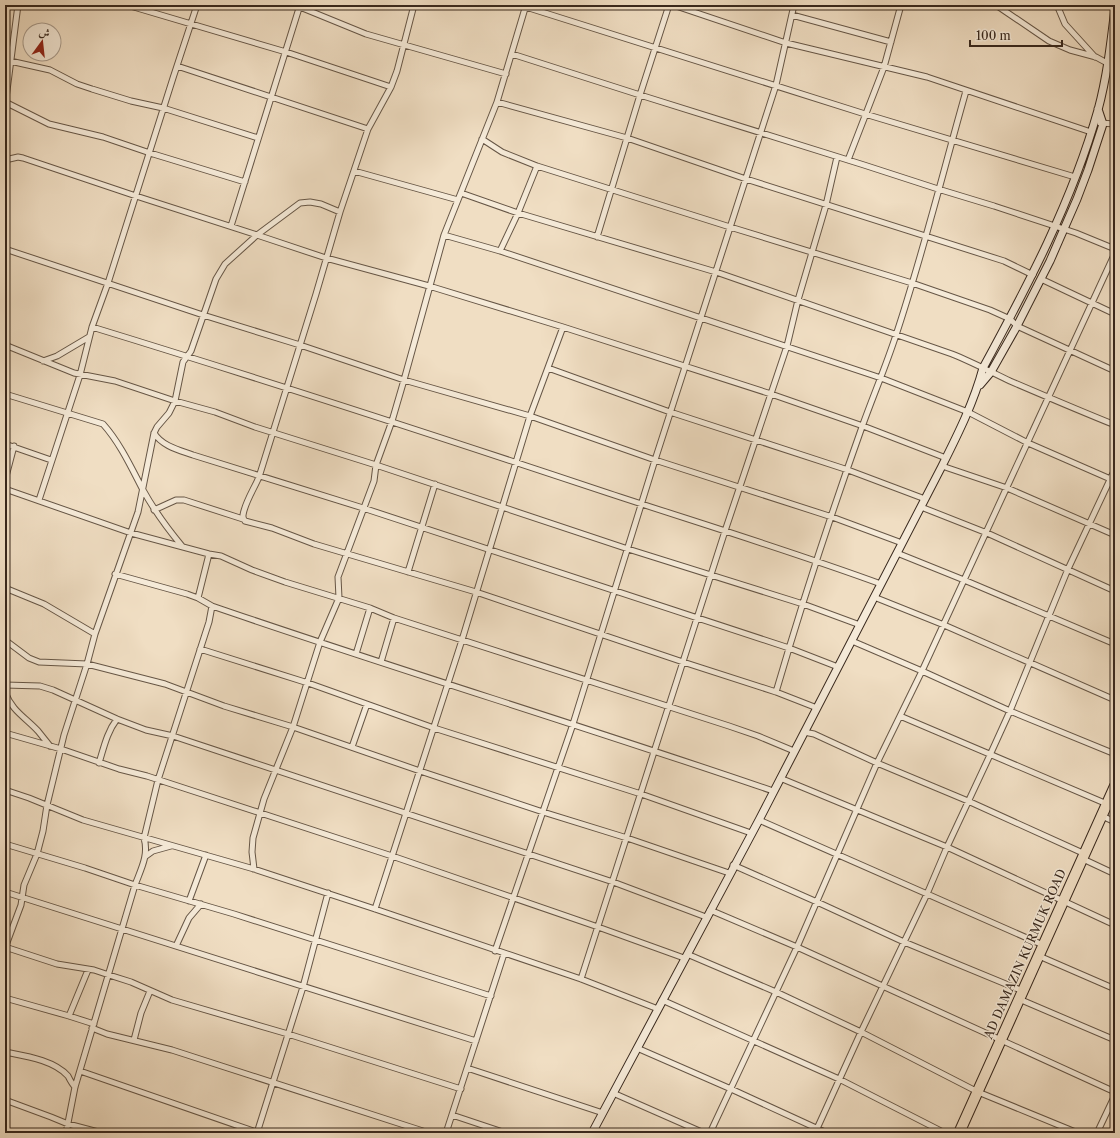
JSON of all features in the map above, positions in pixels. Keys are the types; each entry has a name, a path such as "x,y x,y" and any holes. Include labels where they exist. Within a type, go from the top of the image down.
{"highway":[{"name":"AD DAMAZIN KURMUK ROAD","path":"959,1133 1115,786"}],"street":[{"path":"5,106 18,5"},
{"path":"127,5 286,52 391,87"},
{"path":"39,500 80,375 92,327 108,283 197,5"},
{"path":"231,226 286,52 298,5 366,34 506,74"},
{"path":"243,519 247,504 259,477 340,212 368,129 391,87 397,71 414,5"},
{"path":"597,237 669,5"},
{"path":"672,5 786,43 927,77 1091,132"},
{"path":"495,951 572,724 670,412 761,133 776,85 794,5"},
{"path":"848,160 884,67 901,5"},
{"path":"996,5 1049,41 1070,50 1096,57 1107,63 1115,64"},
{"path":"1057,5 1065,24 1096,57"},
{"path":"254,869 252,852 253,838 260,814 308,683 320,642 338,598 338,577 374,481 376,465 392,421 444,235 497,102 526,6 865,114 1075,177"},
{"path":"592,1133 729,873 759,820 897,554 968,412 978,388 983,368 1033,275 1056,226 1075,177 1098,109 1107,63 1115,8"},
{"path":"792,15 891,42"},
{"path":"512,54 837,156 938,190 1056,226 1115,249"},
{"path":"10,61 50,70 77,84 131,101 163,108 258,138"},
{"path":"177,66 368,129"},
{"path":"776,692 817,561 862,426 896,334 927,237 938,190 966,91"},
{"path":"5,102 32,114 49,124 103,137 245,182"},
{"path":"497,102 627,138 746,179 1004,261 1033,275"},
{"path":"978,388 991,372 1017,326 1041,280 1064,229 1088,170 1103,124 1098,109"},
{"path":"1094,121 1103,124 1115,124"},
{"path":"482,139 502,152 537,166 912,283 990,310 1010,319 1017,326 1115,371"},
{"path":"581,979 711,575 787,346 798,300 826,205 837,156"},
{"path":"5,160 18,157 23,158 326,258 429,286 563,327 771,394 862,426 946,458"},
{"path":"500,251 518,213 537,166"},
{"path":"354,171 458,200"},
{"path":"461,193 518,213 716,272 896,334 974,362 991,372 1048,398 1115,425"},
{"path":"340,212 321,204 310,202 300,203 257,234 219,271 202,315 191,351 182,367 175,401 154,433 143,490 131,532 95,634 60,749 37,854 24,885 15,923 5,947 57,964 109,975 178,1002 288,1034 460,1089"},
{"path":"444,235 500,251 881,378 968,412 1028,443 1113,480"},
{"path":"5,249 202,315 300,345 404,380 530,416 655,460 741,486 832,517 902,543"},
{"path":"710,1133 797,947 877,763 987,533 1115,253"},
{"path":"1041,280 1115,314"},
{"path":"92,327 392,421 817,561 881,584"},
{"path":"375,909 462,640 517,463 530,416 563,327"},
{"path":"43,361 57,356 89,337"},
{"path":"5,345 80,375 116,381 175,401 215,412 628,549 803,604 860,625"},
{"path":"548,368 670,412 848,470 925,499"},
{"path":"5,394 103,424 111,433 131,466 154,510 182,547"},
{"path":"154,433 157,439 165,444 193,455 259,477 364,508 789,648 838,667"},
{"path":"5,444 51,460"},
{"path":"5,480 14,446"},
{"path":"942,466 1007,488 1115,535"},
{"path":"816,1131 882,987 927,894 1010,711 1068,569 1089,524 1113,480 1115,469"},
{"path":"408,572 435,484"},
{"path":"5,489 131,532 182,547 221,556 252,570 285,582 370,608 394,618 758,736 794,751"},
{"path":"154,510 176,500 184,500 243,519 245,521 272,528 314,544 476,592 600,635 776,692 817,708"},
{"path":"921,507 987,533 1115,590"},
{"path":"198,598 209,554"},
{"path":"897,554 964,580 1115,644"},
{"path":"115,574 198,598 212,606 655,750 773,792"},
{"path":"5,588 44,604 95,634"},
{"path":"874,597 944,625 1115,700"},
{"path":"66,1133 75,1087 135,885 146,856 147,847 144,838 158,780 209,622 212,606"},
{"path":"356,654 370,608"},
{"path":"381,662 394,618"},
{"path":"5,640 29,658 39,662 87,664 146,679 224,706 293,726 420,771 627,838 729,873"},
{"path":"852,641 1010,711 1115,754"},
{"path":"200,649 308,683 434,728 641,794 751,833"},
{"path":"5,685 40,686 53,690 75,701 146,730 173,736 613,882 706,917"},
{"path":"5,692 9,703 38,731 50,746"},
{"path":"352,747 367,704"},
{"path":"900,716 1107,804"},
{"path":"99,763 105,741 117,719"},
{"path":"804,732 814,734 877,763 968,801 1084,856 1115,874"},
{"path":"5,733 158,780 392,856 686,956 776,992 861,1032 978,1092 1078,1133"},
{"path":"780,778 947,847 1115,925"},
{"path":"5,790 84,820 254,869 328,893 581,979 658,1009"},
{"path":"1102,816 1115,822"},
{"path":"759,820 1043,946"},
{"path":"5,844 490,996"},
{"path":"146,856 161,848 172,846"},
{"path":"189,901 206,855"},
{"path":"734,865 1021,995 1115,1040"},
{"path":"5,892 476,1041"},
{"path":"80,1071 258,1133 303,987 328,893"},
{"path":"176,946 190,918 200,904"},
{"path":"710,910 797,947 1115,1093 1097,1133"},
{"path":"446,1133 504,954"},
{"path":"1039,956 1115,989"},
{"path":"69,1016 88,970"},
{"path":"134,1040 141,1014 150,991"},
{"path":"5,998 69,1016 93,1026 107,1034 172,1050 429,1133"},
{"path":"662,1000 839,1079 945,1133"},
{"path":"637,1048 731,1089 816,1131 827,1133"},
{"path":"5,1052 52,1065 67,1076 75,1087"},
{"path":"467,1068 603,1113"},
{"path":"614,1093 704,1133"},
{"path":"5,1100 68,1124 102,1133"},
{"path":"452,1115 506,1133"}]}
